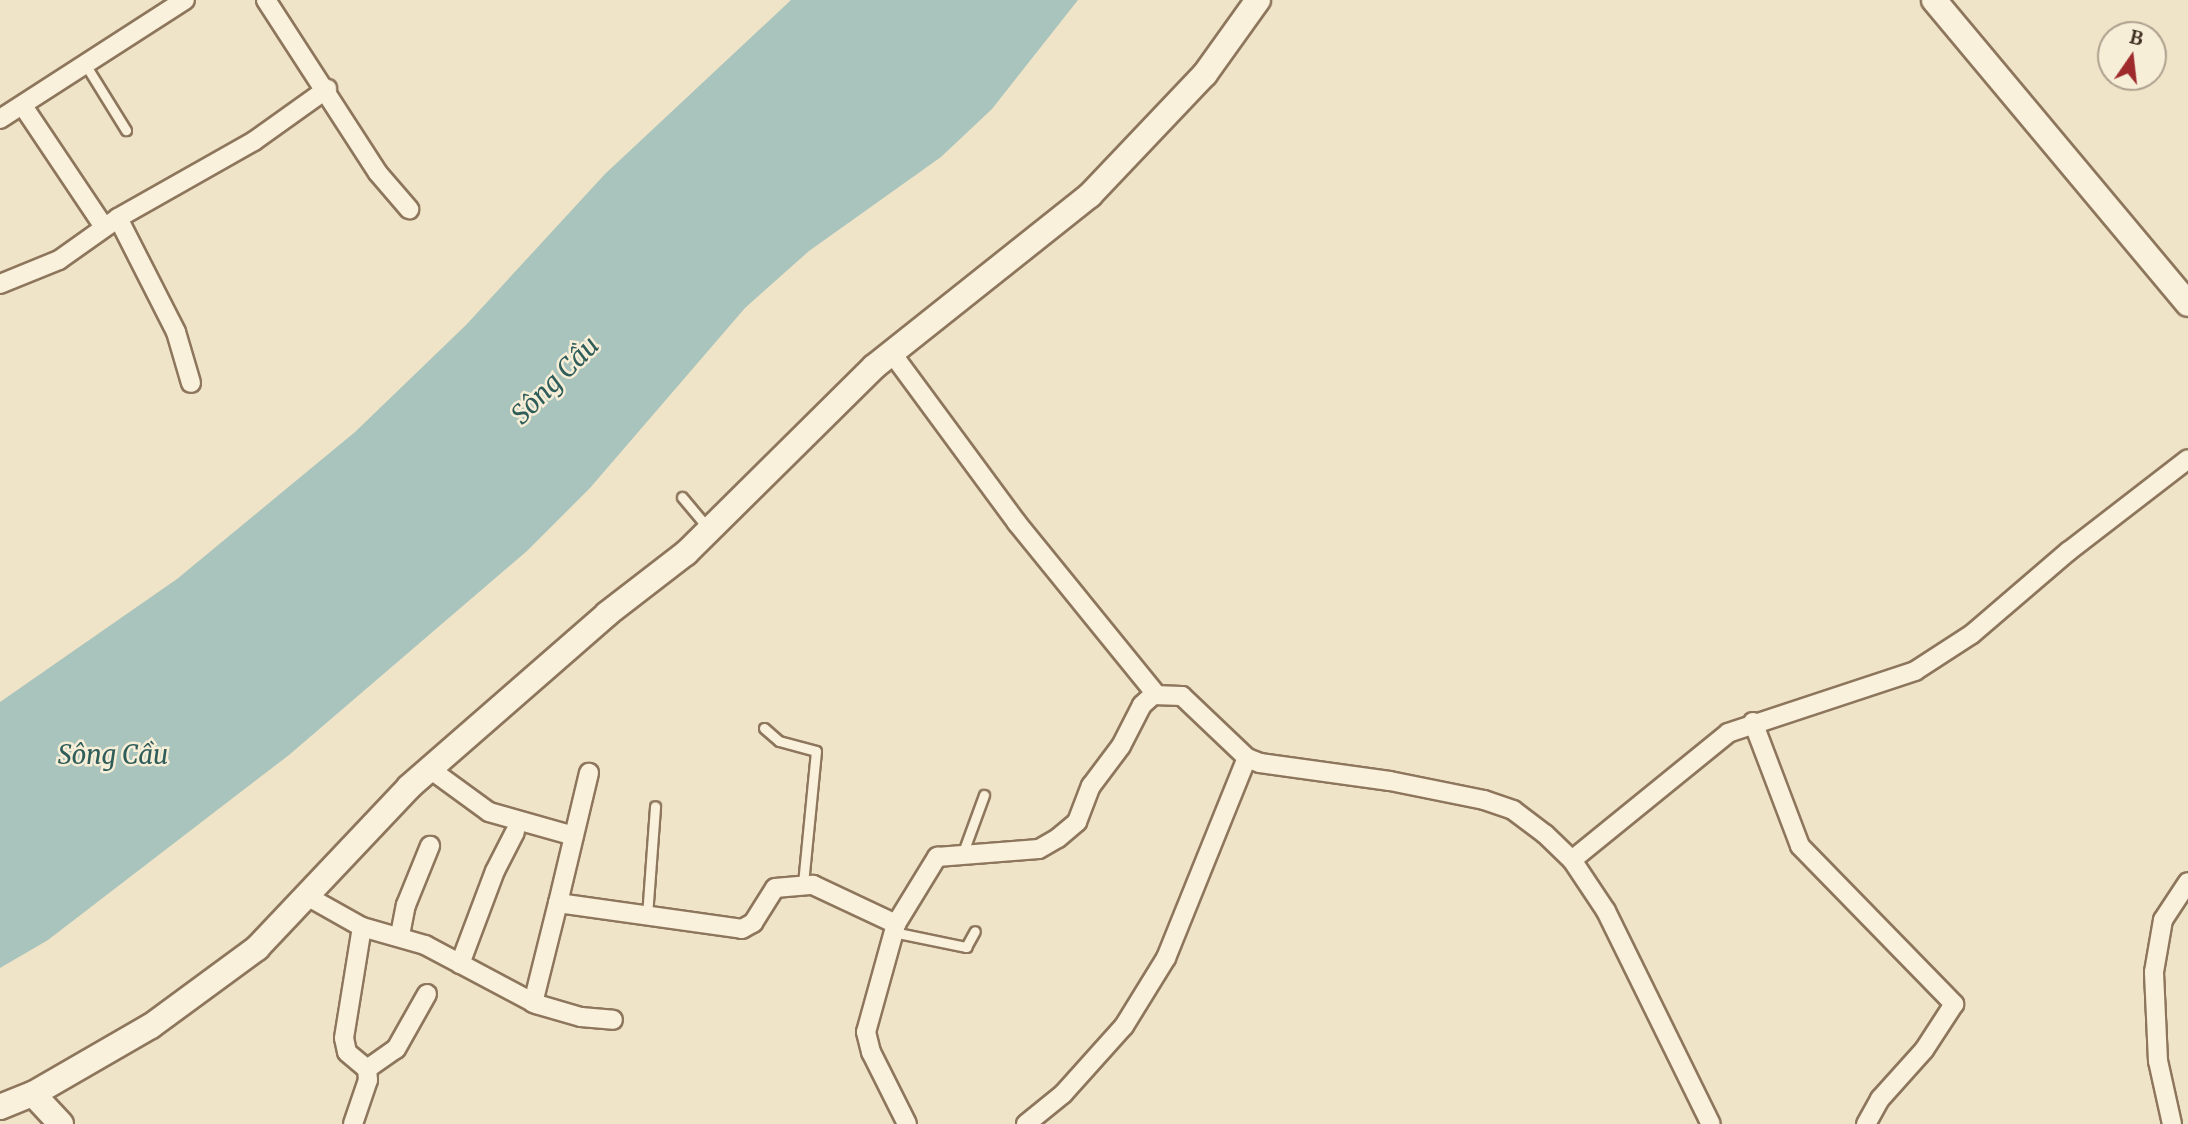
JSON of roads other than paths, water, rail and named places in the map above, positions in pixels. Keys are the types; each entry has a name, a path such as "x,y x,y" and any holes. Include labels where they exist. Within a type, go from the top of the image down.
{"street":[{"path":"0,119 185,0"},
{"path":"266,0 327,89 378,173 409,209"},
{"path":"0,1107 33,1094 169,1014 257,948 305,895 430,769 709,530 891,352 1090,195 1205,74 1258,0"},
{"path":"1934,0 2188,304"},
{"path":"0,284 59,260 111,222 254,141 327,89"},
{"path":"23,106 111,222 176,332 191,383"},
{"path":"891,352 1017,523 1156,694"},
{"path":"1572,860 1728,733 1753,722 1916,671 1972,634 2068,551 2188,459"},
{"path":"907,1124 871,1052 866,1032 895,928 928,865 937,857 1039,849 1058,838 1077,822 1091,786 1121,746 1142,705 1156,694 1182,696 1253,760 1390,781 1484,800 1513,810 1572,860 1606,911 1712,1124"},
{"path":"1753,722 1800,846 1954,1004 1924,1050 1895,1079 1866,1124"},
{"path":"1026,1124 1063,1094 1124,1027 1166,958 1253,760"},
{"path":"430,769 489,812 574,836"},
{"path":"533,1003 589,774"},
{"path":"460,964 495,871 515,832"},
{"path":"400,935 406,905 430,846"},
{"path":"2172,1124 2158,1061 2154,972 2163,920 2188,882"},
{"path":"558,903 646,919 712,922 742,929 753,923 775,888 803,884 862,905 895,928"},
{"path":"305,895 362,927 400,935 533,1003 581,1017 614,1020"},
{"path":"362,927 344,1038 347,1052 367,1069"},
{"path":"367,1069 396,1049 427,994"},
{"path":"353,1124 365,1094 367,1069"},
{"path":"33,1094 61,1124"}],"lane":[{"path":"85,64 126,130"},
{"path":"682,497 709,530"},
{"path":"764,728 779,741 816,751 803,884"},
{"path":"962,855 984,795"},
{"path":"646,919 655,806"},
{"path":"895,928 967,947 975,931"}],"water":[{"name":"Sông Cầu","path":"791,0 1078,0 992,109 941,157 809,251 745,308 590,488 527,551 289,755 48,940 0,968 0,702 177,579 355,432 466,325 605,174"}]}
